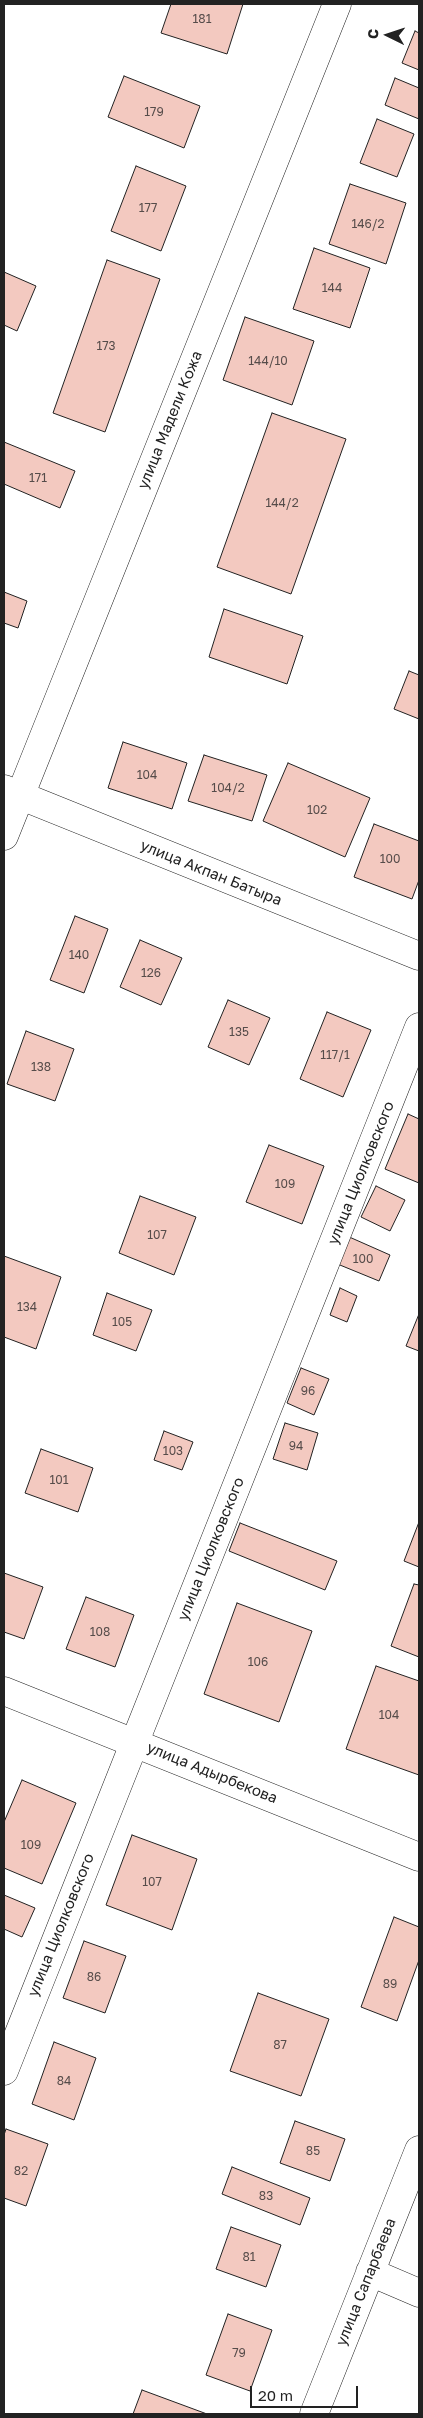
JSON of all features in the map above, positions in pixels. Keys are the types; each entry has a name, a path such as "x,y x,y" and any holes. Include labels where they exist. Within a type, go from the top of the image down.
{"street":[{"name":"улица Мадели Кожа","path":"4,836 12,792 337,4"},
{"name":"улица Акпан Батыра","path":"12,792 419,956"},
{"name":"улица Циолковского","path":"4,2071 133,1742 419,1028"},
{"name":"улица Адырбекова","path":"4,1691 419,1857"},
{"name":"улица Сапарбаева","path":"314,2414 419,2150"},
{"path":"370,2272 419,2293"}],"building":[{"path":"171,4 243,4 227,54 161,33"},
{"path":"415,31 419,33 419,70 402,63"},
{"path":"124,76 200,106 184,148 108,117"},
{"path":"395,78 419,88 419,119 385,105"},
{"path":"377,119 414,134 397,177 360,163"},
{"path":"136,166 186,186 161,251 111,231"},
{"path":"350,184 406,203 386,264 329,244"},
{"path":"314,248 370,268 350,328 293,309"},
{"path":"107,260 160,279 105,432 53,413"},
{"path":"4,272 36,286 17,331 4,325"},
{"path":"245,317 314,341 292,405 223,380"},
{"path":"272,413 346,439 291,594 217,567"},
{"path":"4,442 75,471 60,508 4,484"},
{"path":"4,592 27,601 18,628 4,623"},
{"path":"224,609 303,636 287,684 209,657"},
{"path":"409,671 419,675 419,719 394,709"},
{"path":"123,742 187,763 172,809 108,788"},
{"path":"204,755 267,775 252,821 188,801"},
{"path":"288,763 370,798 345,857 263,821"},
{"path":"374,824 419,841 419,880 412,899 354,877"},
{"path":"75,916 108,929 84,993 50,980"},
{"path":"140,940 182,958 161,1005 120,987"},
{"path":"228,1000 270,1018 249,1065 208,1047"},
{"path":"327,1012 371,1030 343,1097 300,1079"},
{"path":"26,1031 74,1049 55,1101 7,1084"},
{"path":"408,1114 419,1119 419,1183 385,1169"},
{"path":"269,1145 324,1166 302,1224 246,1202"},
{"path":"376,1186 405,1200 390,1231 361,1217"},
{"path":"140,1196 196,1217 174,1275 119,1253"},
{"path":"347,1236 390,1255 379,1281 335,1263"},
{"path":"4,1256 61,1277 36,1349 4,1337"},
{"path":"340,1288 357,1296 347,1322 330,1315"},
{"path":"107,1293 152,1310 136,1351 93,1335"},
{"path":"419,1314 419,1351 406,1346"},
{"path":"301,1368 329,1379 314,1415 287,1403"},
{"path":"285,1423 318,1433 307,1470 273,1459"},
{"path":"164,1431 193,1442 182,1470 154,1460"},
{"path":"41,1449 93,1468 78,1512 25,1493"},
{"path":"419,1522 419,1567 404,1561"},
{"path":"240,1523 337,1561 325,1590 229,1551"},
{"path":"4,1573 43,1587 24,1639 4,1632"},
{"path":"414,1584 419,1585 419,1657 391,1646"},
{"path":"86,1597 134,1615 115,1667 66,1649"},
{"path":"237,1603 312,1631 279,1722 204,1694"},
{"path":"376,1666 419,1681 419,1775 346,1749"},
{"path":"22,1780 76,1803 42,1884 4,1868 4,1822"},
{"path":"132,1835 197,1859 172,1930 106,1905"},
{"path":"4,1895 35,1908 22,1937 4,1929"},
{"path":"394,1917 419,1927 419,1960 397,2021 361,2007"},
{"path":"84,1941 126,1956 105,2013 63,1998"},
{"path":"258,1993 329,2019 301,2096 230,2071"},
{"path":"54,2042 96,2058 74,2120 32,2104"},
{"path":"295,2121 345,2139 330,2181 280,2163"},
{"path":"6,2129 48,2144 26,2206 4,2198 4,2135"},
{"path":"232,2167 310,2198 300,2225 222,2194"},
{"path":"231,2227 281,2245 266,2287 216,2269"},
{"path":"228,2314 272,2330 250,2391 206,2375"},
{"path":"142,2390 207,2414 133,2414"}]}
